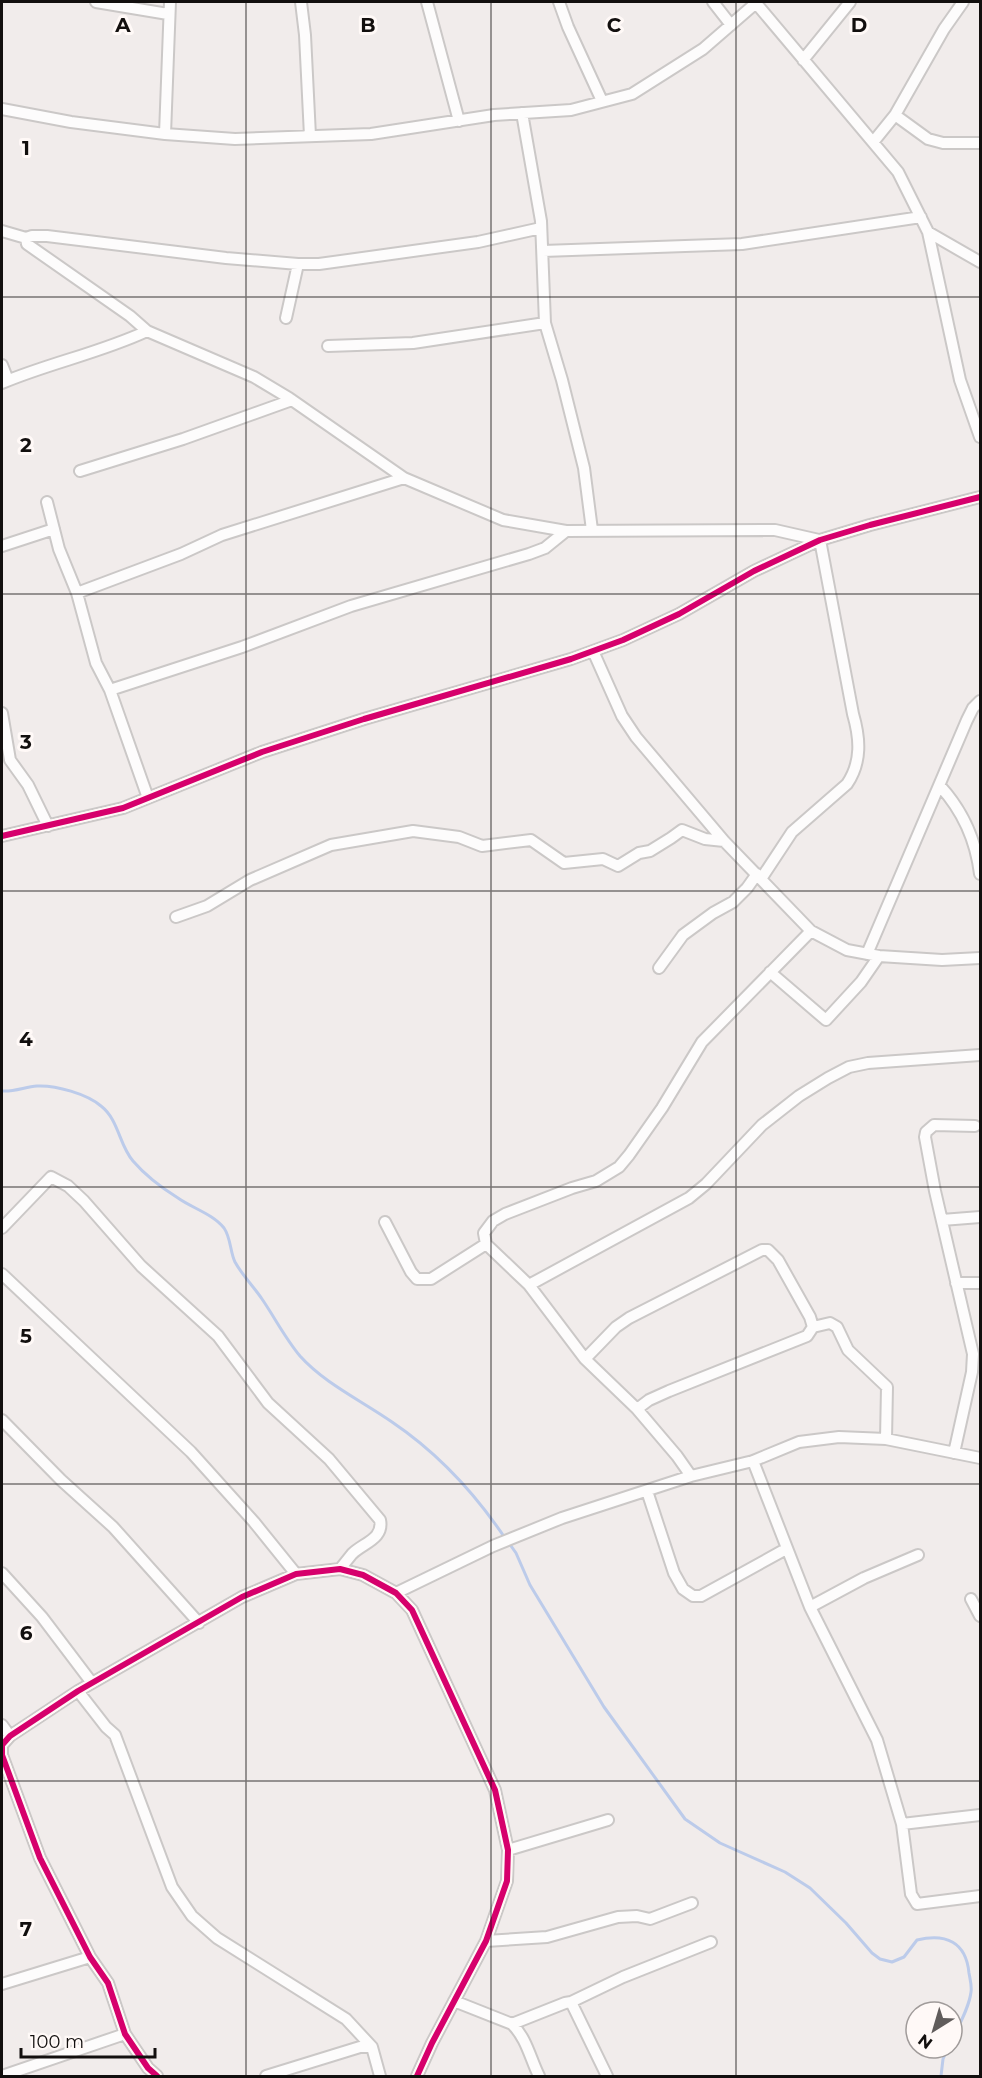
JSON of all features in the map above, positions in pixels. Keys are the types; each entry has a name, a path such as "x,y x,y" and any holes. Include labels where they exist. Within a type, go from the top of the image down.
{"street":[{"path":"96,2 168,14"},
{"path":"165,134 170,2"},
{"path":"301,2 310,136"},
{"path":"427,2 459,121"},
{"path":"559,2 602,101"},
{"path":"713,2 731,25"},
{"path":"2,109 71,122 165,134 235,139 371,134 522,112 571,110 632,94 703,49 756,2 898,172 928,232 960,380 981,437"},
{"path":"803,60 850,2"},
{"path":"874,141 895,115 944,28 963,2"},
{"path":"522,112 541,228 545,323 584,468 592,530"},
{"path":"895,115 928,139 943,143 981,143"},
{"path":"543,251 742,244 921,218"},
{"path":"2,231 26,238 47,236 226,258 319,264 478,242 541,228"},
{"path":"928,232 981,262"},
{"path":"26,238 27,244 130,316 147,331 254,377 292,400 404,478 503,520 566,531 775,530 820,540"},
{"path":"286,318 298,264"},
{"path":"328,346 413,343 545,323"},
{"path":"2,365 5,381 116,345 147,331"},
{"path":"80,471 183,439 292,400"},
{"path":"77,593 181,554 222,535 404,478"},
{"path":"2,836 123,808 262,752 592,651 679,614 754,571 820,540 981,497"},
{"path":"47,502 59,549 77,593 96,663 110,690 148,798"},
{"path":"2,546 54,529"},
{"path":"110,690 242,647 351,606 529,554 545,548 566,531"},
{"path":"659,968 683,935 713,913 733,902 759,876 792,832 852,777 857,761 859,735 852,714 820,540"},
{"path":"592,651 622,716 636,737 724,841 811,931 848,950 879,956 942,960 980,958 981,950"},
{"path":"867,954 967,720 973,708 981,701"},
{"path":"2,713 10,760 28,785 48,826"},
{"path":"940,786 954,801 966,823 981,874"},
{"path":"176,917 207,906 250,880 331,845 413,831 459,837 482,846 531,840 564,863 603,859 618,866 639,853 650,851 682,830 705,839 724,841"},
{"path":"691,1476 637,1409 585,1359 529,1285 486,1244 483,1238 486,1228 505,1214 596,1181 619,1167 662,1108 702,1042 811,931"},
{"path":"770,972 826,1020 861,982 879,956"},
{"path":"529,1285 689,1198 706,1184 762,1125 799,1096 835,1074 849,1067 868,1063 981,1055"},
{"path":"954,1453 972,1372 973,1354 925,1137 926,1132 934,1125 975,1126"},
{"path":"2,1228 51,1178 68,1186 141,1266 218,1336 268,1403 329,1459 380,1520 382,1528 378,1536 352,1554 340,1569"},
{"path":"942,1220 981,1217"},
{"path":"385,1221 411,1272 417,1279 431,1280 486,1244"},
{"path":"585,1359 608,1334 629,1318 762,1250 768,1250 778,1260 810,1317 813,1327"},
{"path":"2,1274 191,1452 254,1522 296,1574"},
{"path":"956,1283 981,1283"},
{"path":"637,1409 649,1400 669,1391 807,1336 813,1327 830,1323 837,1327 848,1350 886,1387 888,1394 886,1439"},
{"path":"2,1420 61,1480 113,1527 199,1623"},
{"path":"396,1593 493,1546 543,1526 691,1476 753,1461 799,1442 839,1437 886,1439 981,1458"},
{"path":"753,1461 810,1607 877,1740 902,1824 911,1894 917,1904 981,1896"},
{"path":"647,1491 674,1573 683,1589 693,1596 701,1596 786,1550"},
{"path":"810,1607 864,1578 918,1555"},
{"path":"157,2076 148,2068 125,2034 108,1983 90,1957 40,1858 2,1755 2,1745 10,1736 78,1691 242,1597 296,1574 340,1569 363,1575 396,1593 412,1610 495,1790 508,1850 507,1881 486,1941 417,2076"},
{"path":"2,1573 42,1617 92,1683"},
{"path":"971,1599 981,1616"},
{"path":"78,1691 115,1735 172,1887 192,1916 217,1938 346,2019 372,2047 380,2076"},
{"path":"2,1725 10,1736"},
{"path":"902,1824 981,1815"},
{"path":"508,1850 608,1820"},
{"path":"486,1941 547,1937 618,1917 637,1916 650,1919 692,1903"},
{"path":"512,2024 571,2002 623,1977 711,1942"},
{"path":"2,1984 90,1957"},
{"path":"454,2001 512,2024 519,2031 530,2051 536,2076"},
{"path":"571,2002 607,2076"},
{"path":"2,2076 125,2034"},
{"path":"266,2076 360,2047 372,2047"}],"waterway":[{"path":"2,1091 37,1086 53,1087 80,1094 101,1106 112,1118 128,1155 143,1171 166,1190 214,1219 224,1228 238,1267 300,1356 320,1375 409,1434 440,1460 468,1489 505,1538"},
{"path":"509,1543 530,1585 604,1707 685,1819 720,1843 785,1872 810,1888 880,1959 892,1962 904,1957 917,1940 937,1938 953,1942 964,1954 971,1982 970,1998 964,2014"},
{"path":"941,2076 943,2060"}],"cycle path":[{"path":"2,836 123,808 262,752 364,719 571,659 623,640 679,614 754,571 820,540 980,497"},
{"path":"157,2076 148,2068 125,2034 108,1983 90,1957 40,1858 2,1755 2,1745 10,1736 78,1691 242,1597 296,1574 340,1569 363,1575 396,1593 412,1610 495,1790 508,1850 507,1881 486,1941 417,2076"}]}
